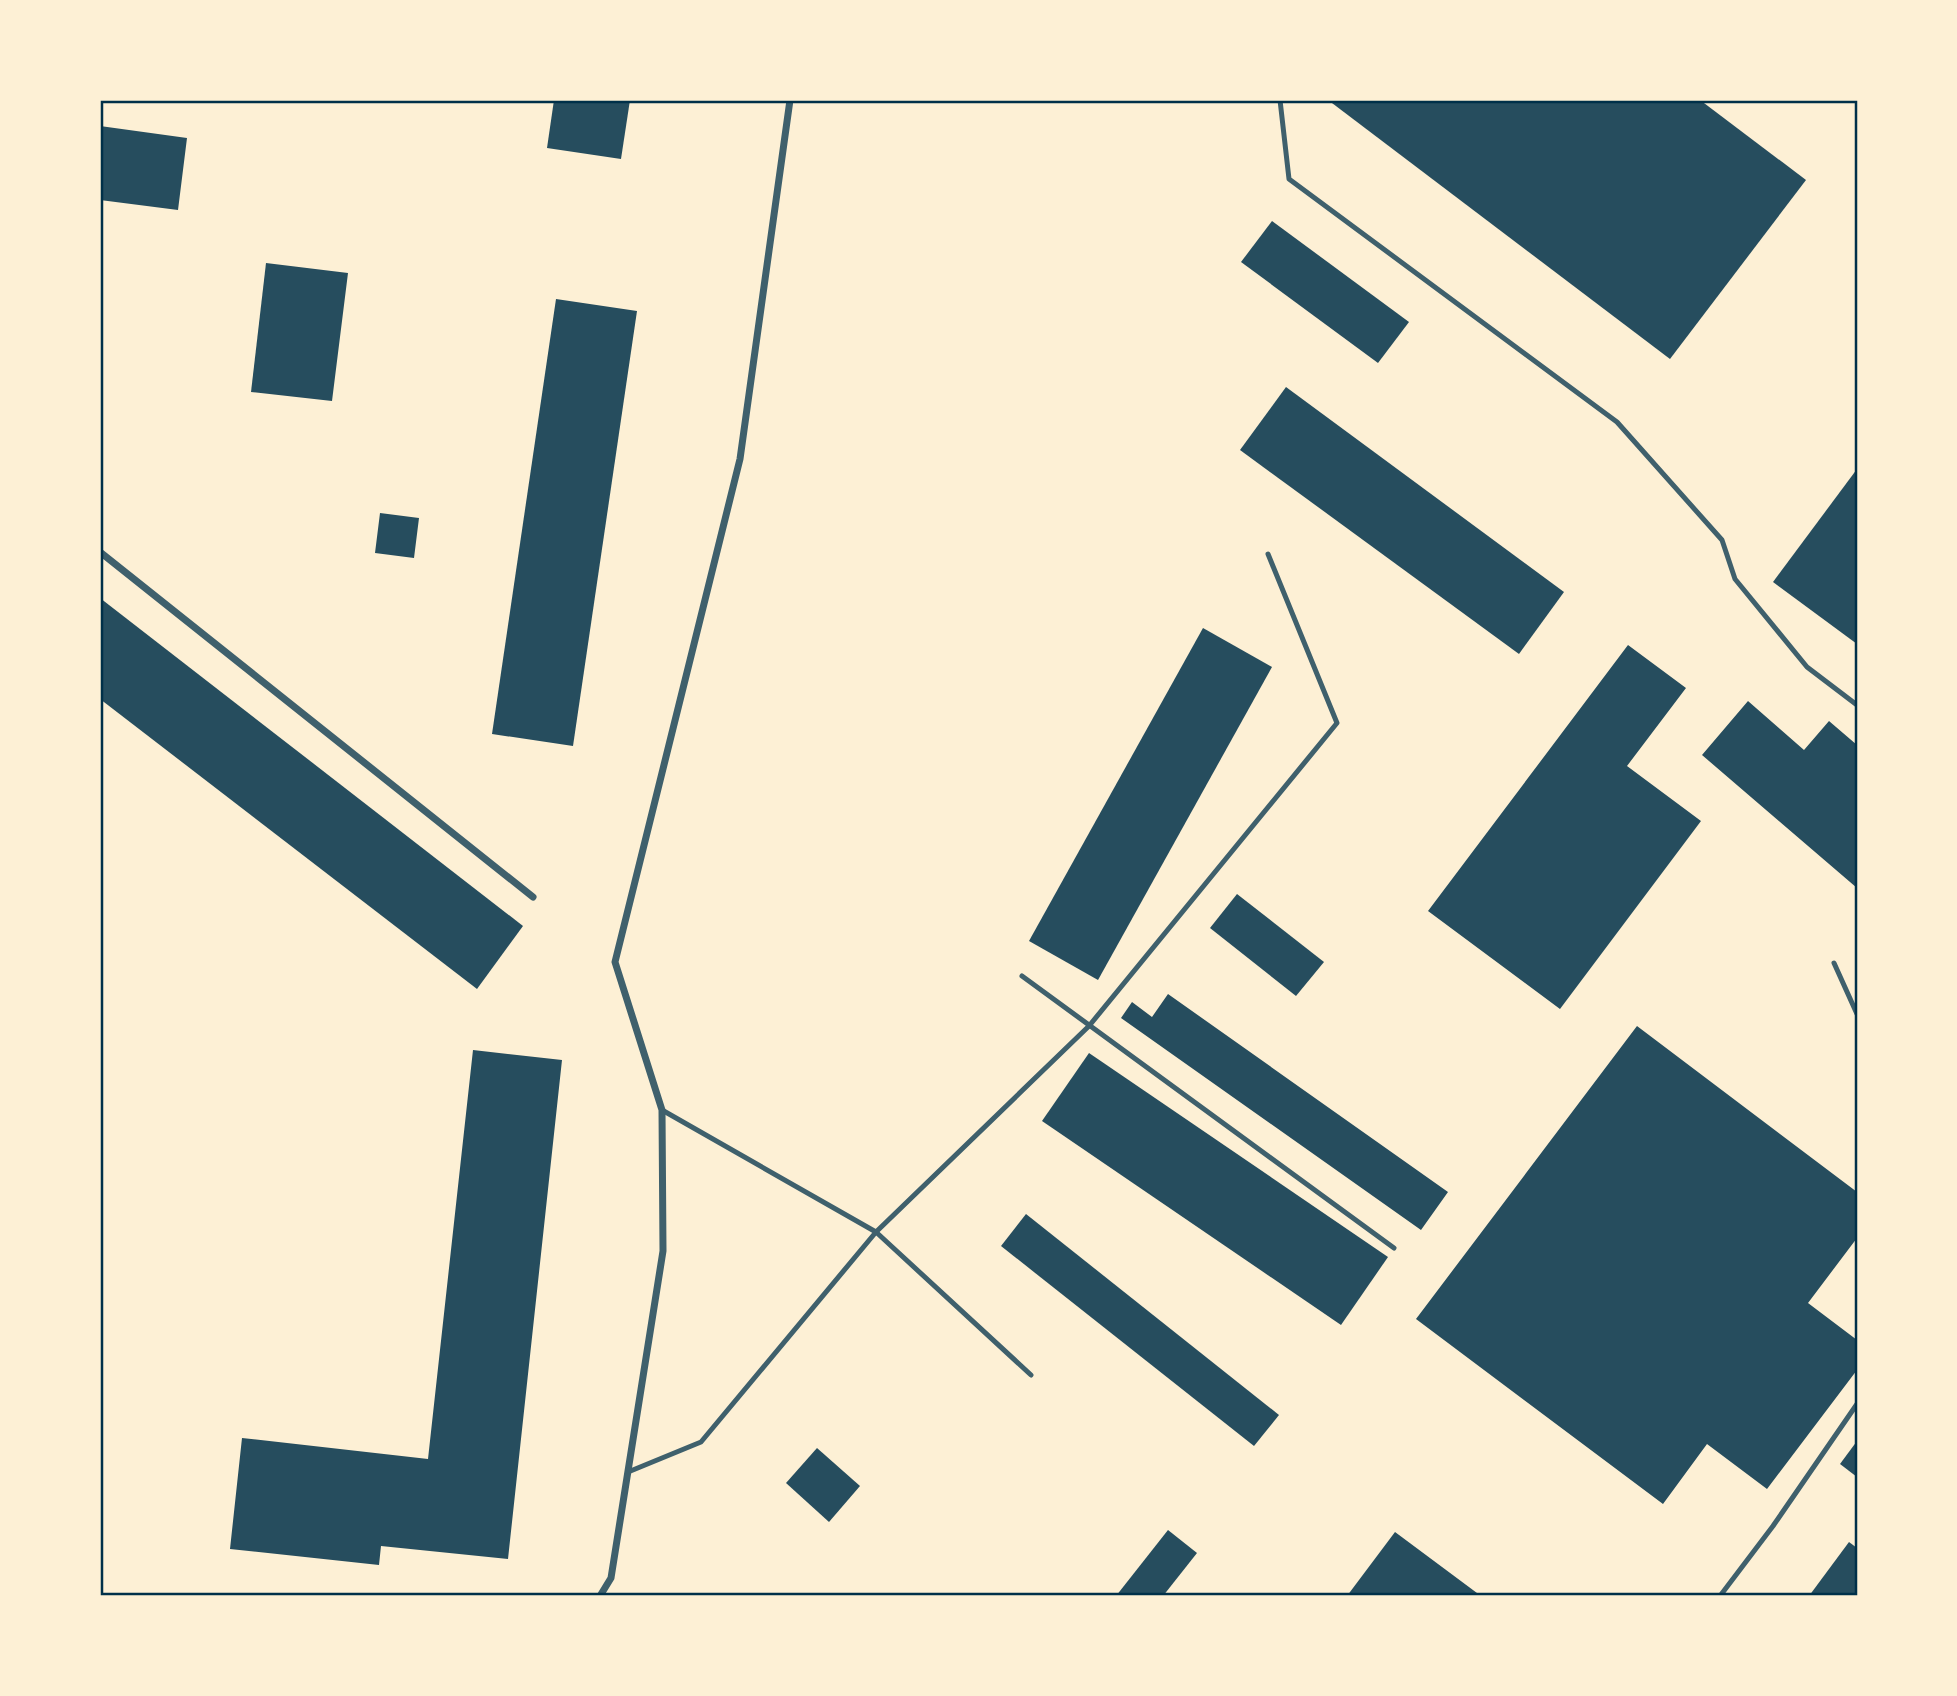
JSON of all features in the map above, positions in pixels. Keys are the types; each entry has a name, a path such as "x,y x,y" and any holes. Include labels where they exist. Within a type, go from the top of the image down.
{"street":[{"path":"600,1596 611,1578 663,1251 662,1110 615,962 740,459 790,100"},
{"path":"100,552 533,897"}],"lane":[{"path":"1280,100 1289,179 1617,422 1722,540 1735,579 1807,667 1857,705"},
{"path":"628,1472 701,1442 876,1232 1089,1026 1337,723 1268,554"},
{"path":"1834,963 1857,1014"},
{"path":"1022,976 1394,1248"},
{"path":"662,1110 876,1232 1031,1375"},
{"path":"1720,1596 1773,1526 1857,1404"}],"building":[{"path":"554,100 630,100 621,159 547,148"},
{"path":"1328,100 1700,100 1806,180 1670,359"},
{"path":"100,126 187,138 178,210 100,200"},
{"path":"1272,221 1409,322 1378,363 1241,262"},
{"path":"266,263 348,273 332,401 251,392"},
{"path":"556,299 637,311 573,746 492,734"},
{"path":"1286,387 1564,592 1519,654 1240,450"},
{"path":"1857,469 1857,644 1773,582"},
{"path":"380,513 419,518 414,558 375,553"},
{"path":"100,598 523,926 477,989 100,699"},
{"path":"1203,628 1272,667 1098,980 1029,941"},
{"path":"1628,645 1686,688 1627,766 1701,821 1560,1009 1428,911"},
{"path":"1748,701 1804,750 1829,721 1857,745 1857,888 1702,755"},
{"path":"1237,894 1324,962 1296,996 1210,928"},
{"path":"1168,994 1448,1192 1421,1230 1121,1018 1132,1002 1152,1017"},
{"path":"1637,1026 1857,1192 1857,1238 1808,1303 1857,1340 1857,1370 1767,1489 1707,1444 1663,1504 1416,1319"},
{"path":"473,1050 562,1060 508,1559 381,1546 379,1565 230,1549 242,1438 428,1459"},
{"path":"1089,1053 1388,1257 1341,1325 1042,1121"},
{"path":"1026,1214 1279,1415 1254,1446 1001,1246"},
{"path":"1857,1441 1857,1477 1840,1464"},
{"path":"817,1448 860,1486 829,1522 786,1483"},
{"path":"1168,1530 1197,1553 1163,1596 1116,1596"},
{"path":"1395,1532 1481,1596 1347,1596"},
{"path":"1849,1542 1857,1548 1857,1596 1809,1596"}]}
